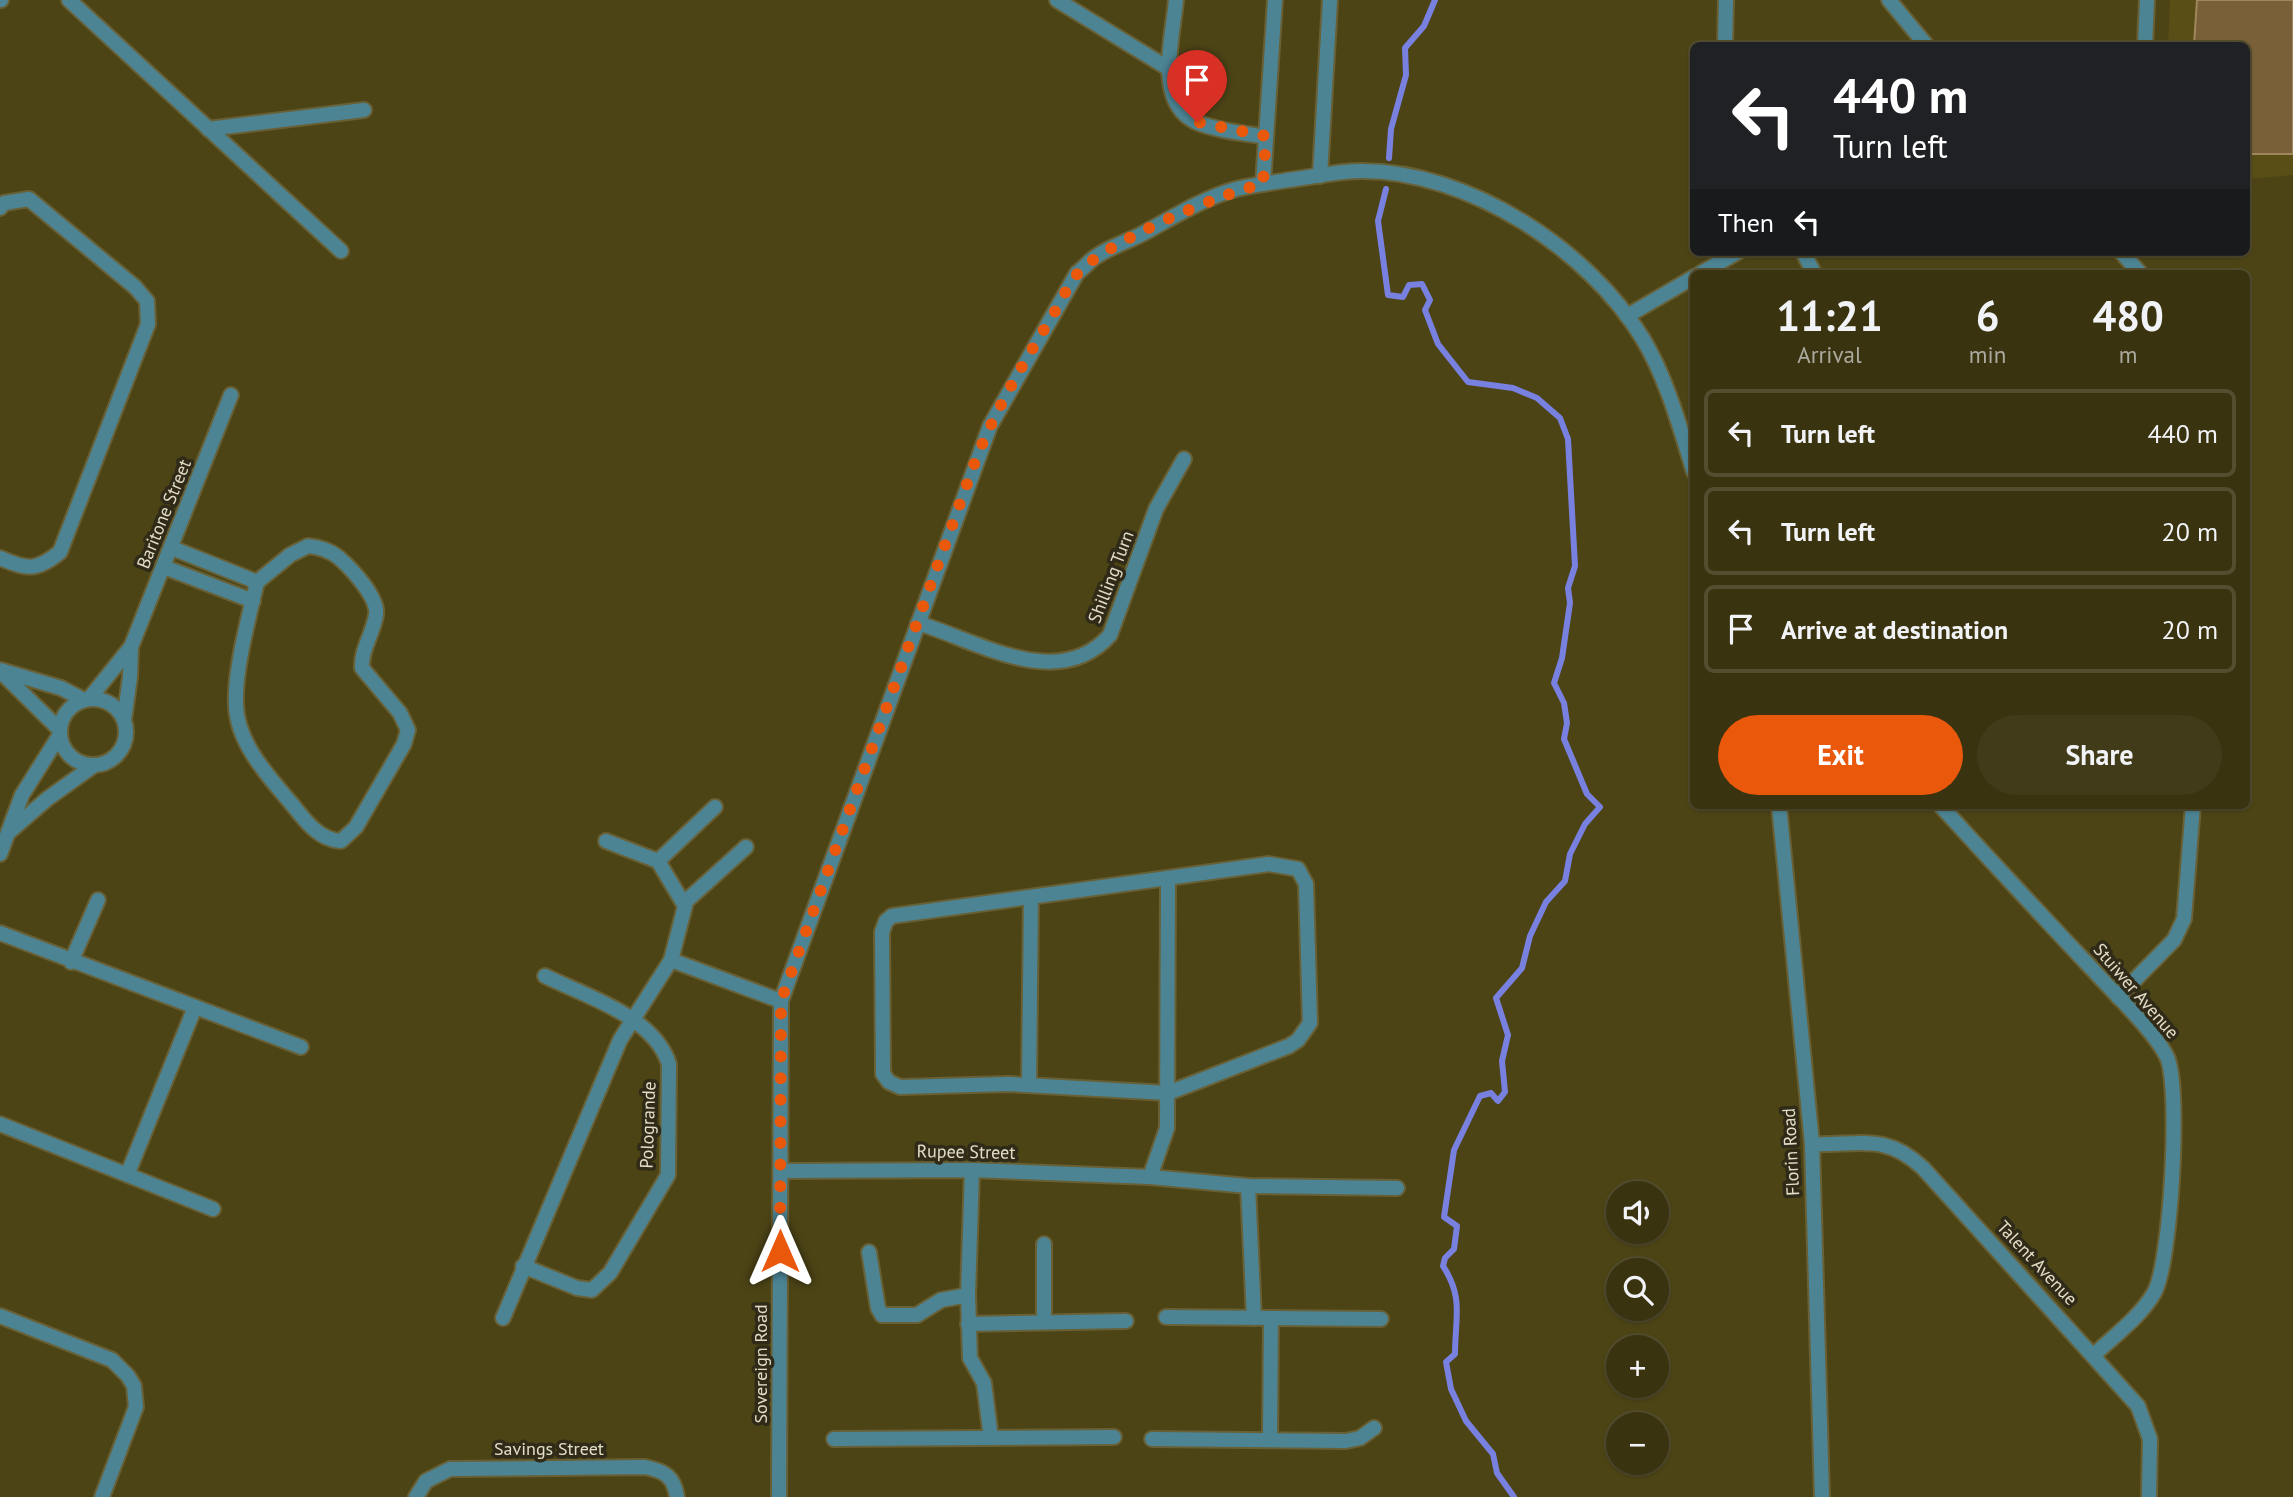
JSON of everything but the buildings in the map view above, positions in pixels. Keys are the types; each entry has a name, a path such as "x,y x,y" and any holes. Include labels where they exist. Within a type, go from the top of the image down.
{"street":[{"path":"69,0 341,251"},
{"path":"1057,0 1074,6 1171,69"},
{"path":"1176,0 1171,69 1172,98 1184,115 1211,127 1266,136"},
{"path":"1263,184 1275,0"},
{"path":"1320,176 1330,0"},
{"path":"1725,42 1726,0"},
{"path":"1889,0 1924,42"},
{"path":"2145,42 2147,0"},
{"path":"208,129 364,110"},
{"name":"Sovereign Road","path":"779,1497 781,1001 990,426 1077,273 1097,256 1233,190 1364,171 1392,174 1470,195 1507,211 1594,276 1627,316"},
{"path":"0,208 4,203 29,199 47,211 135,287 147,302 148,324 60,552 43,566 20,566 0,558"},
{"path":"1706,270 1731,256"},
{"path":"2125,256 2137,270"},
{"path":"1690,279 1627,316 1644,341 1670,399 1690,460"},
{"name":"Baritone Street","path":"87,699 107,680 131,647 231,395"},
{"name":"Shilling Turn","path":"918,623 1022,660 1048,663 1081,657 1096,650 1110,635 1156,509 1184,459"},
{"path":"308,546 322,548 339,558 376,603 377,615 362,656 362,668 400,713 408,730 404,744 356,827 341,841 326,838 311,826 267,776 242,733 236,706 253,601 257,582 290,555 308,546"},
{"path":"172,548 257,582"},
{"path":"164,567 253,601"},
{"name":"Baritone Street","path":"124,720 131,647"},
{"path":"0,671 110,704 124,720 126,731 121,751 113,759 93,766 47,799 7,834"},
{"path":"0,671 59,733 73,759 93,766"},
{"path":"0,854 22,795 59,733 63,716 72,706 87,699"},
{"path":"658,861 715,807"},
{"name":"Florin Road","path":"1779,809 1812,1144 1822,1497"},
{"name":"Stuiwer Avenue","path":"1944,809 2119,997 2166,1055 2171,1067 2173,1107 2164,1264 2153,1295 2095,1354"},
{"path":"2119,997 2174,940 2184,919 2193,809"},
{"path":"503,1318 620,1040 671,960 684,920 684,903 658,861 606,841"},
{"path":"684,903 746,847"},
{"path":"1269,864 1298,869 1306,884 1311,1006 1310,1023 1298,1040 1168,1093 1029,1085 901,1087 889,1082 883,1074 882,932 892,916 1168,878 1269,864"},
{"path":"1150,1177 1167,1128 1168,878"},
{"path":"1029,1085 1031,897"},
{"path":"71,962 98,900"},
{"path":"0,933 301,1047"},
{"path":"671,960 781,1001"},
{"name":"Pologrande","path":"523,1266 577,1288 592,1290 610,1273 668,1175 669,1064 660,1045 632,1019 545,976"},
{"path":"128,1173 195,1007"},
{"path":"0,1125 128,1173 213,1209"},
{"name":"Talent Avenue","path":"1812,1144 1878,1142 1908,1153 2125,1387 2146,1421 2150,1439 2149,1497"},
{"path":"972,1170 968,1295 970,1357 984,1383 991,1438"},
{"name":"Rupee Street","path":"781,1171 972,1170 1150,1177 1248,1186 1396,1188"},
{"path":"1248,1186 1254,1318"},
{"path":"1044,1244 1044,1321"},
{"path":"869,1252 878,1308 882,1315 916,1315 940,1300 968,1295"},
{"path":"0,1316 112,1360 134,1386 136,1407 102,1497"},
{"path":"1166,1317 1381,1319"},
{"path":"1270,1440 1271,1318"},
{"path":"968,1324 1126,1321"},
{"path":"1152,1439 1346,1441 1360,1438 1374,1428"},
{"path":"834,1439 1115,1437"},
{"name":"Savings Street","path":"416,1497 426,1480 450,1469 645,1467 663,1471 670,1477 677,1497"}],"shaded area":[{"path":"2170,0 2293,0 2293,175 2250,179 2250,42 2168,42"}],"waterway":[{"path":"1389,158 1391,129 1406,75 1405,48 1424,26 1435,0"},
{"path":"1386,189 1378,221 1388,295 1403,297 1409,285 1422,284 1430,300 1425,310 1438,344 1468,382 1513,388 1537,398 1560,418 1568,439 1575,566 1568,588 1570,603 1562,658 1554,683 1564,703 1567,723 1564,739 1587,794 1600,807 1585,824 1570,854 1565,881 1546,902 1530,936 1522,968 1496,998 1508,1035 1502,1061 1505,1092 1498,1101 1491,1093 1480,1096 1454,1150 1444,1217 1457,1226 1454,1249 1445,1258 1443,1266 1454,1288 1457,1308 1455,1354 1446,1362 1451,1389 1466,1421 1493,1454 1497,1473 1514,1497"}],"route":[{"path":"780,1251 781,1001 929,596 976,459 1004,397 1077,273 1097,256 1185,212 1233,190 1263,184 1266,136 1211,127 1197,122"}]}
